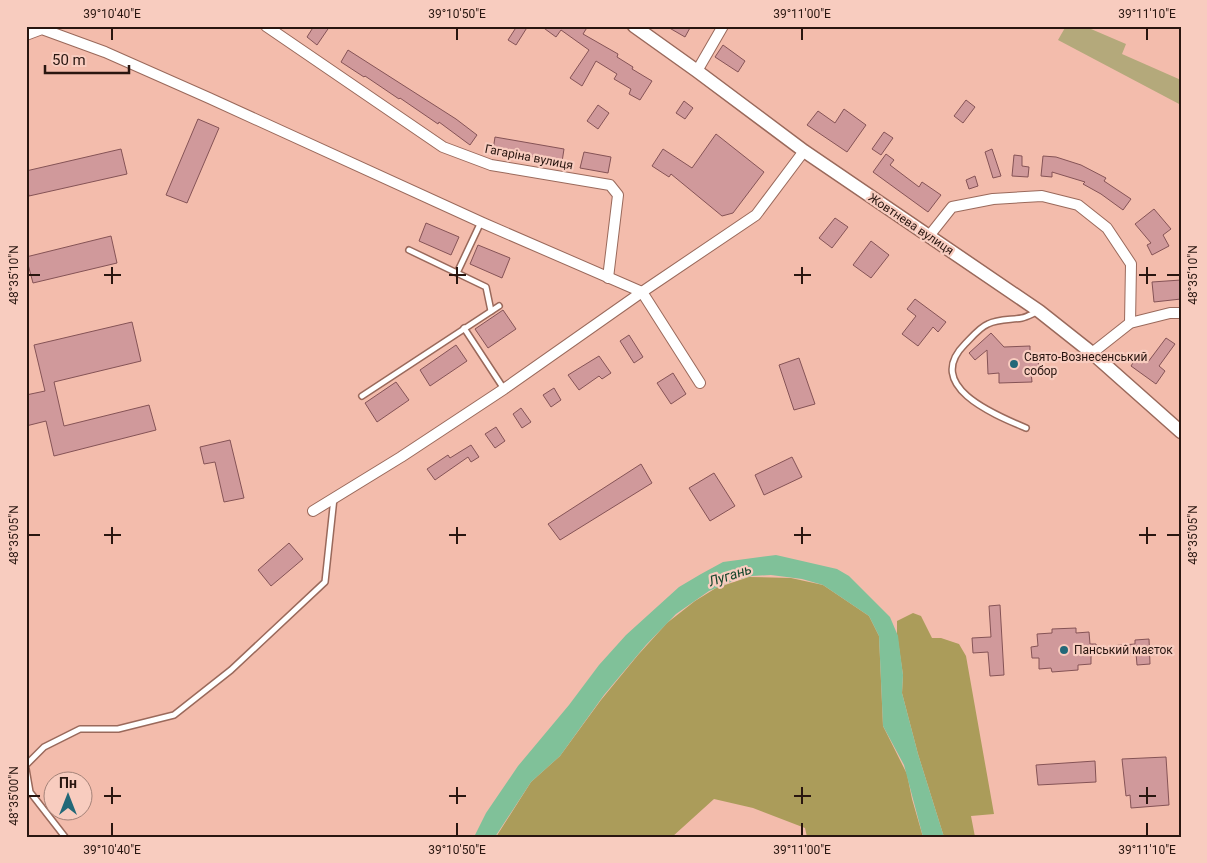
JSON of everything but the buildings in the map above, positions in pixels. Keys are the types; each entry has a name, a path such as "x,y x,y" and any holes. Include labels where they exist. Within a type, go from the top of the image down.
{"street":[{"name":"Гагаріна вулиця","path":"266,26 443,147 491,165 610,185 618,195 608,278"},
{"name":"Жовтнева вулиця","path":"634,26 804,151 1039,311 1092,353 1181,432"},
{"path":"697,71 723,26"},
{"path":"26,35 42,30 104,52 481,222 642,292 700,383"},
{"path":"313,511 504,389 756,215 804,151"},
{"path":"929,236 952,207 993,199 1042,196 1078,205 1106,228 1131,264 1130,323"},
{"path":"1092,353 1130,323 1181,313"}],"lane":[{"path":"457,273 481,222"},
{"path":"409,250 486,287 491,311"},
{"path":"362,396 498,306"},
{"path":"1026,428 992,414 970,399 959,389 953,378 953,364 956,353 987,324 1023,318 1039,311"},
{"path":"464,328 504,389"},
{"path":"26,765 44,747 80,730 118,729 174,715 231,670 326,582 334,498"},
{"path":"26,769 30,792 65,837"}],"shaded area":[{"path":"1066,26 1084,26 1126,44 1122,54 1181,80 1181,105 1058,40"},
{"path":"749,577 791,578 823,585 869,616 879,636 883,726 907,774 923,837 807,837 805,828 753,808 714,799 672,837 496,837 531,782 560,756 601,700 667,623 695,601 716,588"},
{"path":"913,613 921,616 932,638 941,638 959,644 966,656 994,814 971,816 975,837 944,837 918,754 902,693 903,675 897,634 897,621"}],"water":[{"name":"Лугань","path":"776,555 837,569 849,576 890,617 898,636 903,675 902,693 918,754 944,837 923,837 904,765 883,726 879,636 869,616 823,585 802,579 771,575 752,576 733,581 709,591 676,614 646,645 604,695 560,756 531,782 495,837 474,837 486,813 518,766 569,705 599,665 626,635 679,587 723,562"}],"place":[{"name":"Свято-Вознесенський собор","path":"1014,364"},
{"name":"Панський маєток","path":"1064,650"}]}
